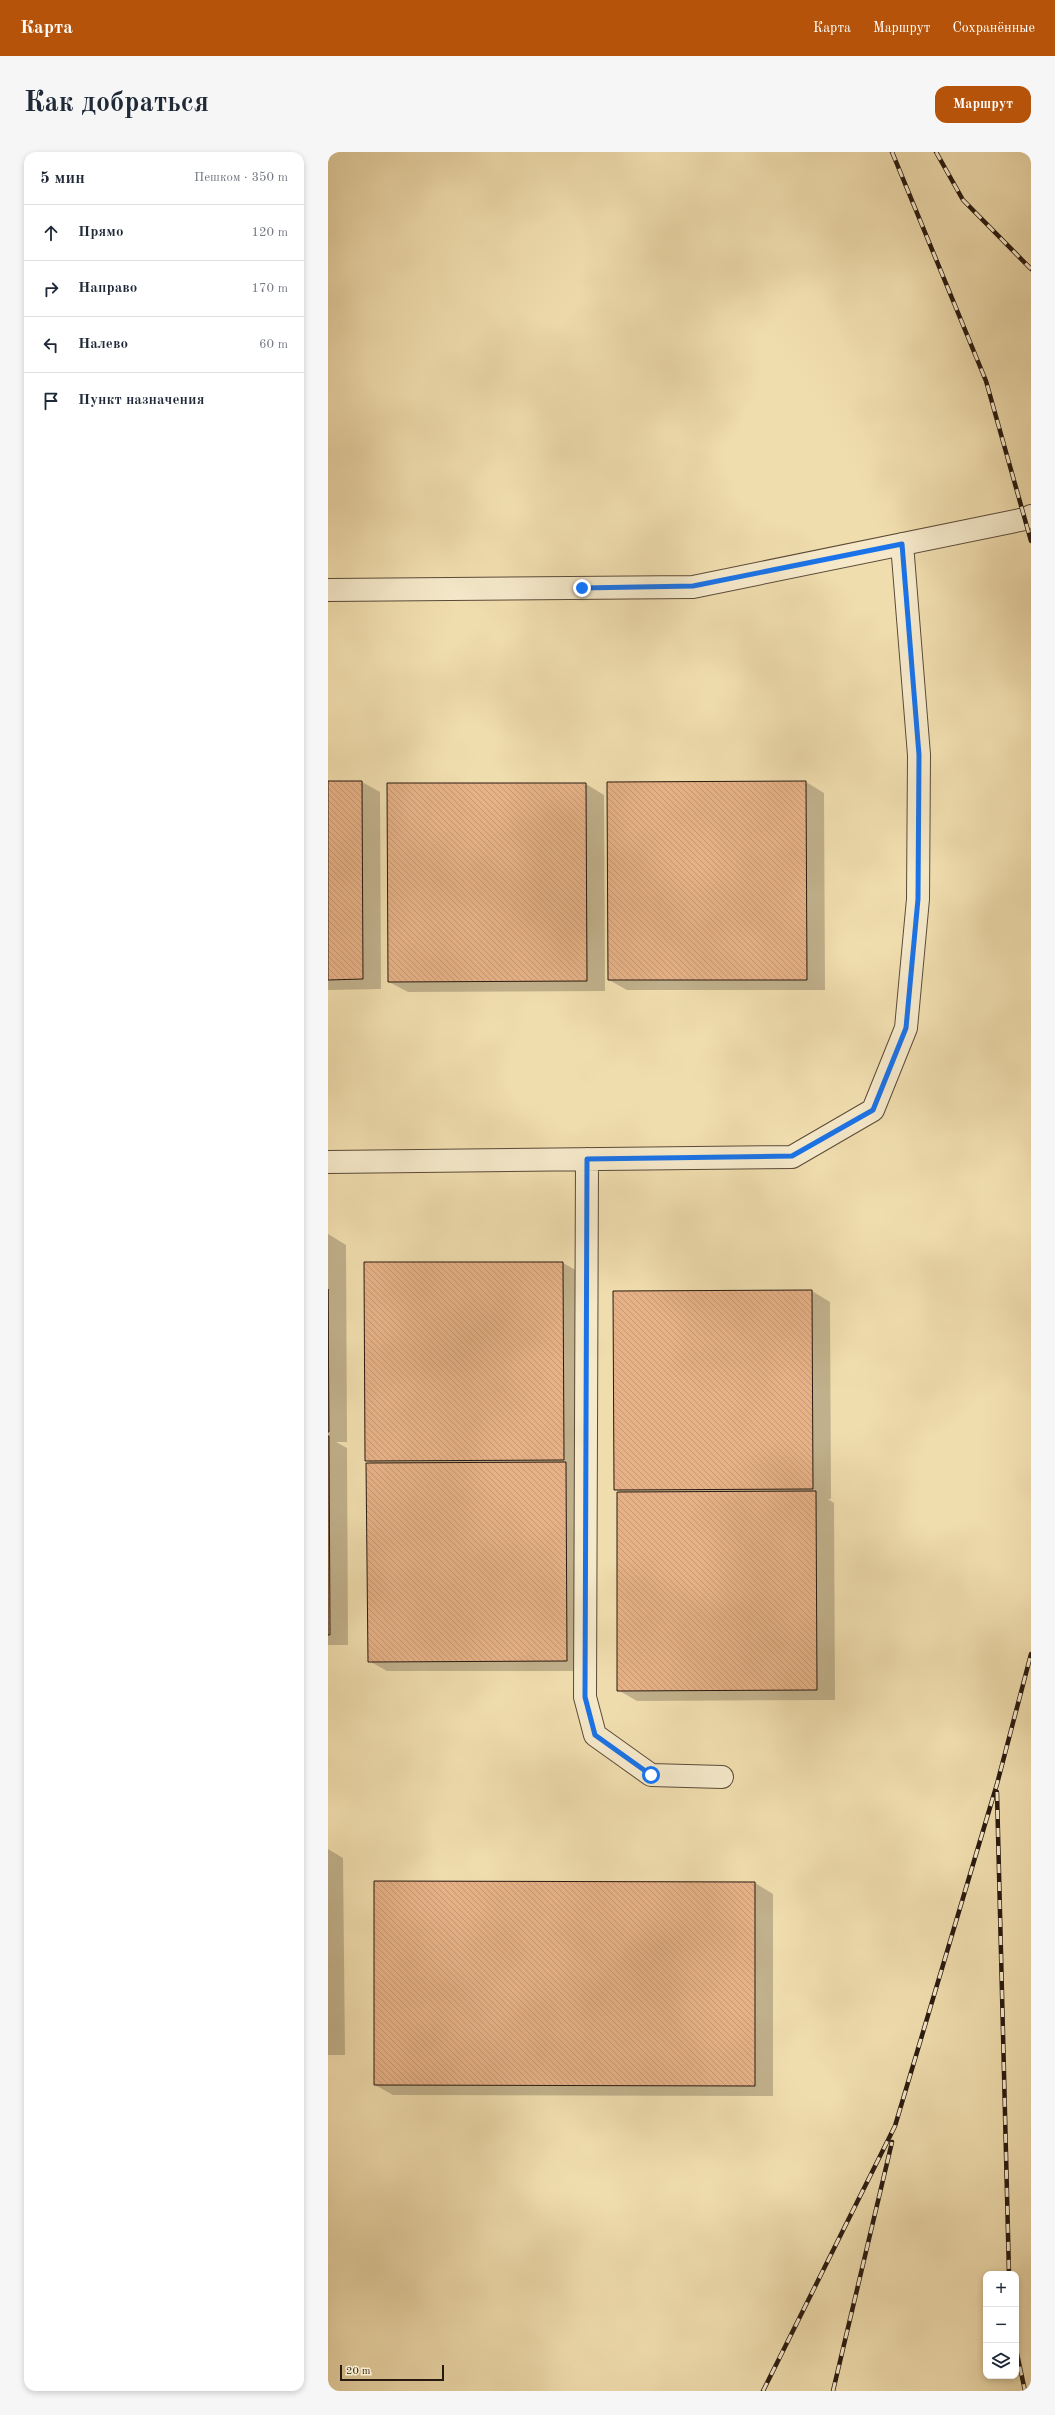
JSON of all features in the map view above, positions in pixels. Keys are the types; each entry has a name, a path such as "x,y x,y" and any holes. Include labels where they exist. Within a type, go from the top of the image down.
{"lane":[{"path":"328,590 693,586 1025,519 1031,516"},
{"path":"328,1162 792,1156 873,1110 906,1028 918,899 919,755 902,544"},
{"path":"587,1159 585,1697 595,1735 651,1775 722,1776"}],"building":[{"path":"328,781 362,781 363,979 328,980"},
{"path":"806,781 807,980 608,980 607,782"},
{"path":"387,783 586,783 587,981 388,982"},
{"path":"364,1262 563,1262 564,1460 365,1461"},
{"path":"328,1289 329,1432 328,1432"},
{"path":"812,1290 813,1489 614,1490 613,1291"},
{"path":"329,1436 330,1635 328,1635"},
{"path":"566,1462 567,1661 368,1662 366,1463"},
{"path":"816,1491 817,1690 617,1691 617,1492"},
{"path":"374,1881 755,1882 755,2086 374,2085"}],"railway":[{"path":"892,152 986,381 1031,541"},
{"path":"936,152 963,200 1031,269"},
{"path":"763,2391 895,2126 997,1784 1031,1654"},
{"path":"997,1792 1009,2271"},
{"path":"833,2391 892,2142"},
{"path":"1019,2363 1025,2391"}],"route":[{"path":"582,588 693,586 902,544 919,755 918,899 906,1028 873,1110 792,1156 587,1159 585,1697 595,1735 651,1775"}]}
